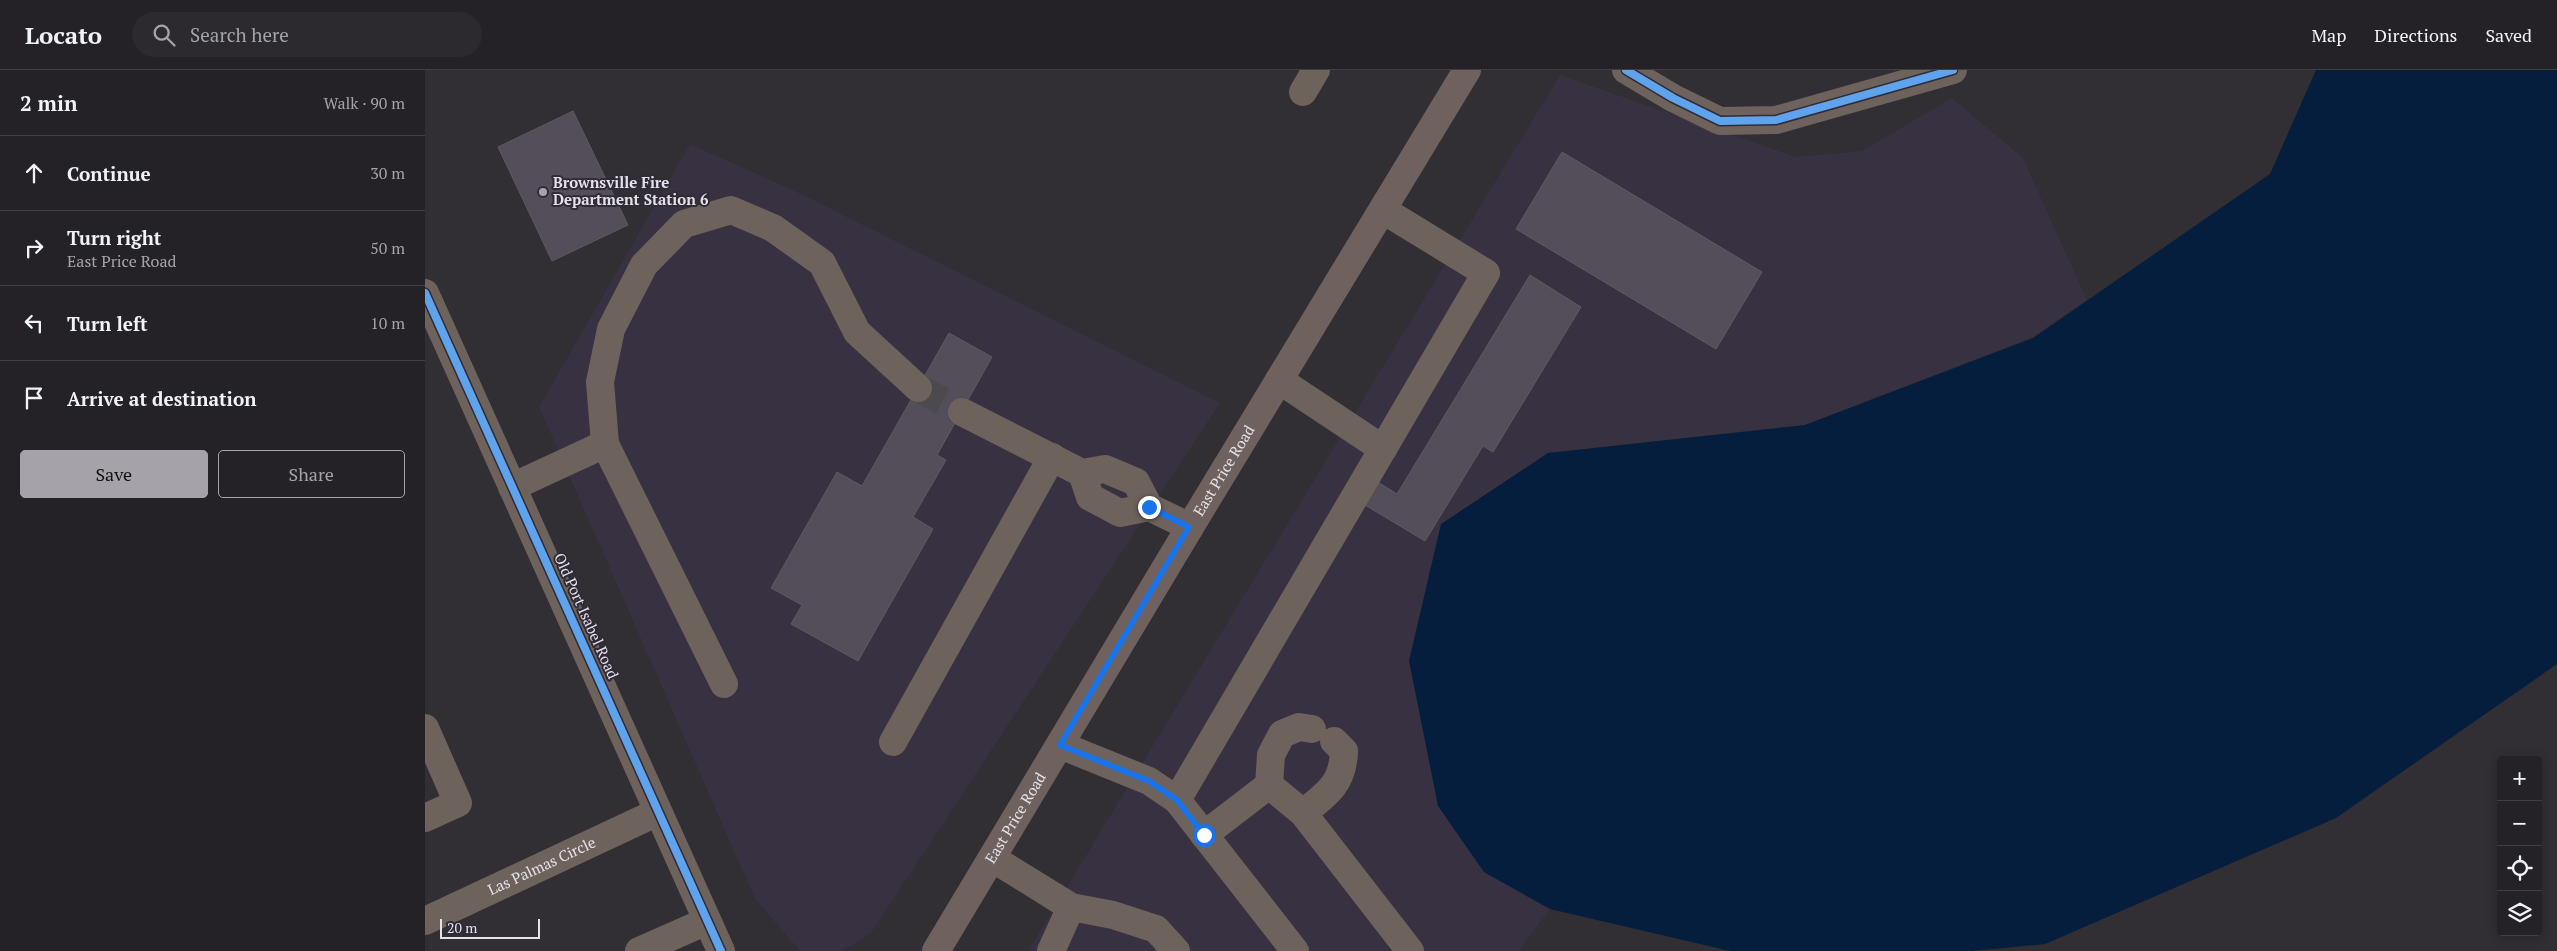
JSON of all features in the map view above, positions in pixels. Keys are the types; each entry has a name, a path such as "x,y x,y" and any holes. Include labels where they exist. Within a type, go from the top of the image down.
{"main road":[{"name":"East Price Road","path":"936,951 1189,527 1467,70"}],"street":[{"path":"1626,70 1673,98 1720,121 1730,121 1776,120 1953,70"},
{"path":"724,684 605,444 600,382 611,329 644,265 684,224 731,210 773,228 822,263 857,332 918,388"},
{"path":"1177,800 1486,273 1383,210"},
{"name":"Old Port Isabel Road","path":"425,293 721,951"},
{"path":"1279,380 1383,449"},
{"path":"961,412 1082,473 1090,497 1120,513 1149,507 1189,527"},
{"path":"513,487 605,444"},
{"path":"893,742 1052,457"},
{"path":"1204,835 1269,785 1271,755 1281,734 1299,727 1323,735 1344,751 1343,769 1330,792 1303,813"},
{"path":"425,728 458,803 425,818"},
{"path":"1060,745 1149,781 1177,800 1295,951"},
{"path":"1269,785 1303,813 1410,951"},
{"name":"Las Palmas Circle","path":"425,921 658,812"},
{"path":"992,858 1071,907 1113,915 1156,929 1176,951"},
{"path":"1051,951 1071,907"},
{"path":"639,951 707,920"}],"shaded area":[{"path":"1560,75 1796,157 1862,151 1952,98 2023,158 2087,300 2033,337 1805,425 1548,453 1484,872 1550,909 1519,951 1028,951"},
{"path":"690,144 795,191 1220,403 871,933 843,951 800,951 755,899 539,407"}],"water":[{"path":"2316,70 2557,70 2557,664 2336,818 2045,944 1971,951 1730,951 1550,909 1484,872 1438,806 1409,661 1441,524 1548,453 1805,425 2033,338 2270,174"}],"building":[{"path":"573,111 628,225 552,261 498,147"},
{"path":"1562,152 1762,272 1716,349 1516,229"},
{"path":"1530,275 1581,307 1493,452 1483,446 1425,541 1365,505 1378,482 1397,494"},
{"path":"949,333 992,357 937,455 946,460 913,517 933,529 858,661 791,624 802,605 771,588 837,472 862,486"}],"tunnel":[{"path":"918,388 962,412"}],"cycle path":[{"path":"1626,70 1673,98 1720,121 1776,120 1953,70"},
{"path":"425,293 721,951"}],"place":[{"name":"Brownsville Fire Department Station 6","path":"543,192"}],"route":[{"path":"1149,507 1189,527 1060,745 1149,781 1177,800 1204,835"}]}
